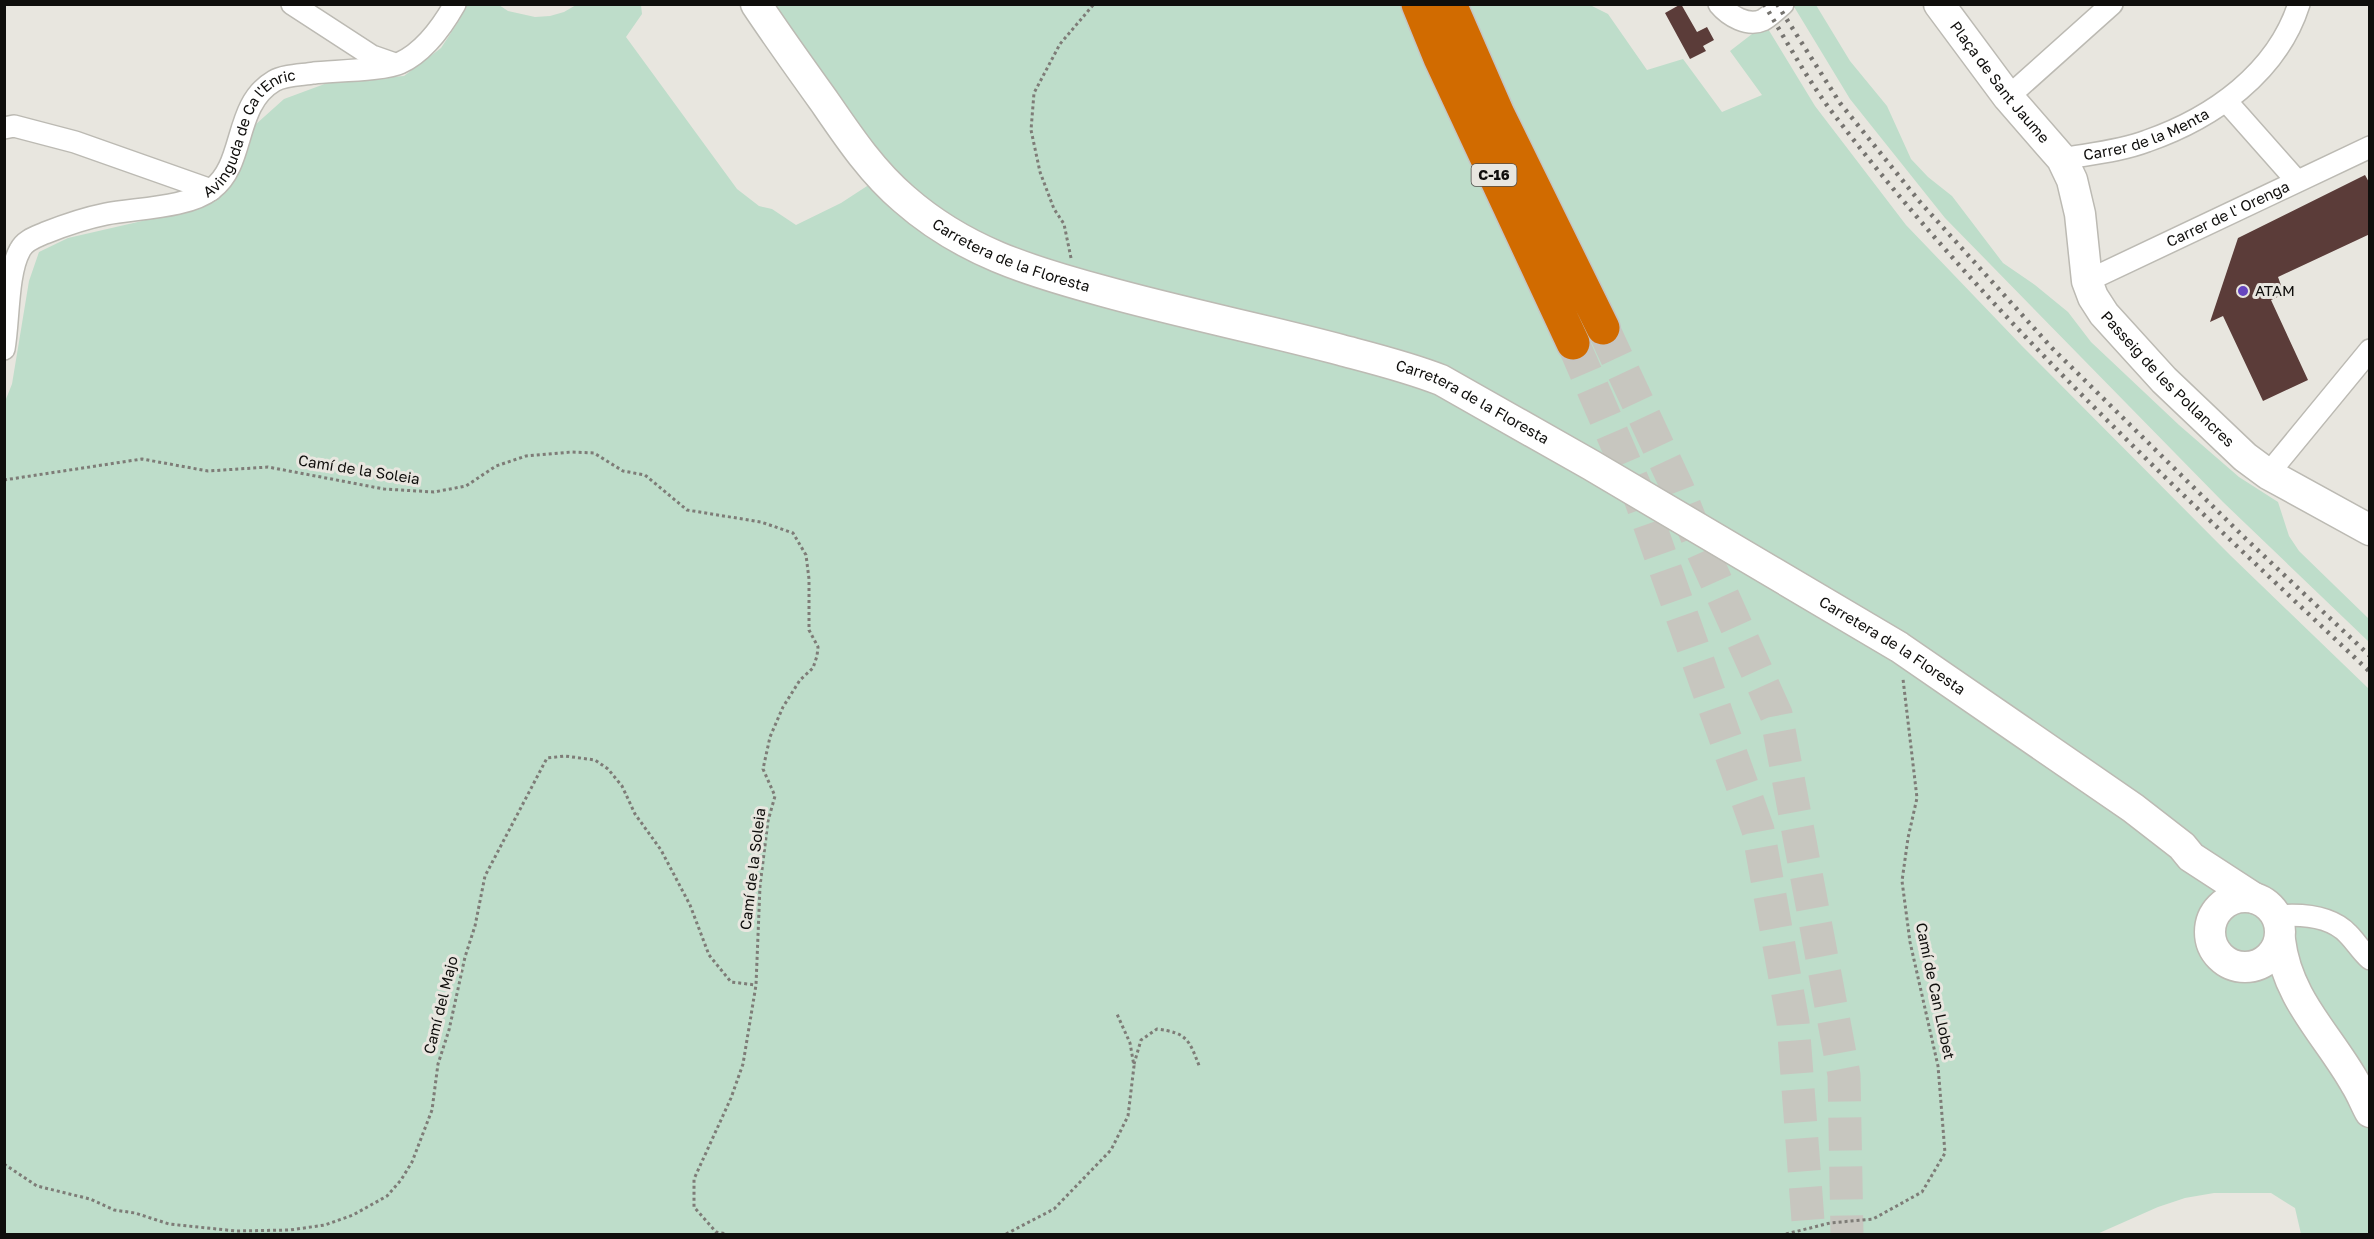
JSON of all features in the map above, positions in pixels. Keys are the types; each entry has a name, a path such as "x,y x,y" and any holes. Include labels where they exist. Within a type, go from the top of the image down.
{"highway":[{"name":"C-16","path":"1418,4 1440,58 1573,343"},
{"name":"C-16","path":"1450,4 1498,114 1603,328"}],"main road":[{"name":"Carretera de la Floresta","path":"756,4 856,148 903,199 940,227 980,250 1046,275 1322,345 1441,380 1591,465 1899,647 2133,808 2271,918"},
{"name":"Plaça de Sant Jaume","path":"1939,4 2008,97 2062,159"},
{"name":"Passeig de les Pollancres","path":"2062,159 2072,180 2080,214 2087,280 2093,297 2104,314 2164,380 2245,457 2268,474 2370,530"},
{"path":"2192,857 2210,924 2211,943 2216,953 2224,961 2243,967 2258,966 2268,959 2276,950 2271,918"},
{"path":"2210,924 2217,910 2226,902 2237,898 2271,918 2284,962 2306,1012 2356,1084 2370,1112"},
{"path":"2243,967 2306,1012"}],"street":[{"path":"292,4 372,56 405,60 429,41 444,24 455,4"},
{"path":"1719,4 1732,16 1749,22 1762,20 1783,4"},
{"path":"2008,97 2112,4"},
{"name":"Carrer de la Menta","path":"2062,159 2146,142 2199,119 2227,102 2260,70 2291,27 2299,4"},
{"name":"Avinguda de Ca l'Enric","path":"4,128 14,126 75,142 211,190 226,176 246,114 261,92 275,80 405,60"},
{"name":"Carrer de la Menta","path":"2227,102 2297,181"},
{"name":"Carrer de l' Orenga","path":"2087,280 2370,147"},
{"path":"4,349 13,271 21,247 30,239 60,226 104,214 185,201 211,190"},
{"path":"2268,474 2370,350"},
{"path":"2271,918 2312,916 2336,925 2347,932 2370,959"}],"path":[{"path":"1086,286 1074,271 1064,224 1053,209 1033,148 1031,130 1034,93 1060,44 1094,4"},
{"name":"Camí de la Soleia","path":"4,480 142,459 208,471 268,467 384,489 434,492 466,486 496,466 526,456 571,452 594,453 623,471 645,475 687,510 762,522 793,533 806,555 809,579 809,630 818,646 813,668 800,680 783,707 770,737 763,770 775,796 768,821 760,886 756,985 742,1064 731,1098 694,1179 694,1207 716,1232 727,1234"},
{"name":"Camí de Can Llobet","path":"1786,1234 1830,1223 1872,1219 1922,1192 1945,1153 1938,1066 1910,942 1902,881 1917,798 1899,647"},
{"name":"Camí del Majo","path":"4,1164 37,1186 90,1199 114,1210 135,1213 169,1224 236,1231 290,1230 325,1225 353,1215 387,1196 401,1180 412,1162 432,1110 438,1064 452,1021 485,876 547,758 565,756 595,760 608,769 622,786 635,814 661,850 690,905 710,955 731,982 756,985"},
{"path":"1117,1014 1130,1043 1134,1066"},
{"path":"1006,1234 1054,1209 1111,1150 1128,1116 1134,1066 1141,1040 1157,1029 1178,1032 1191,1045 1200,1068"}],"green space":[{"path":"464,5 499,5 508,11 535,17 564,12 576,5 641,5 642,14 626,37 737,189 759,206 772,209 796,225 841,203 884,175 824,85 775,5 1590,5 1608,14 1647,70 1683,59 1722,112 1762,95 1730,51 1765,24 1815,106 1906,225 2022,346 2231,556 2369,689 2369,1234 2301,1234 2295,1208 2271,1193 2214,1193 2185,1198 2158,1207 2097,1234 5,1234 4,404 12,384 29,281 39,252 68,238 142,221 209,199 241,161 255,125 284,99 330,82 404,76 441,48 460,19"},
{"path":"1793,5 1816,5 1850,61 1887,106 1911,159 1928,177 1952,196 2003,263 2068,312 2091,342 2179,425 2239,477 2278,502 2289,536 2299,551 2369,619 2369,642 2223,502 1945,218 1850,99"}],"building":[{"path":"1681,4 1697,32 1707,27 1714,40 1703,46 1706,51 1690,59 1665,13"},
{"name":"ATAM","path":"2365,175 2370,184 2370,234 2278,277 2282,295 2271,300 2308,380 2263,401 2223,316 2210,322 2238,238"}],"tunnel":[{"path":"1603,328 1678,489 1702,550 1776,714 1844,1075 1847,1234"},
{"path":"1573,343 1640,498 1758,830 1793,1022 1809,1234"}],"railway":[{"path":"1764,4 1805,73 1832,112 1892,188 1956,261 2089,402 2370,672"},
{"path":"1777,4 1840,103 1920,202 2052,348 2246,539 2370,656"}],"place":[{"name":"ATAM","path":"2243,291"}]}
